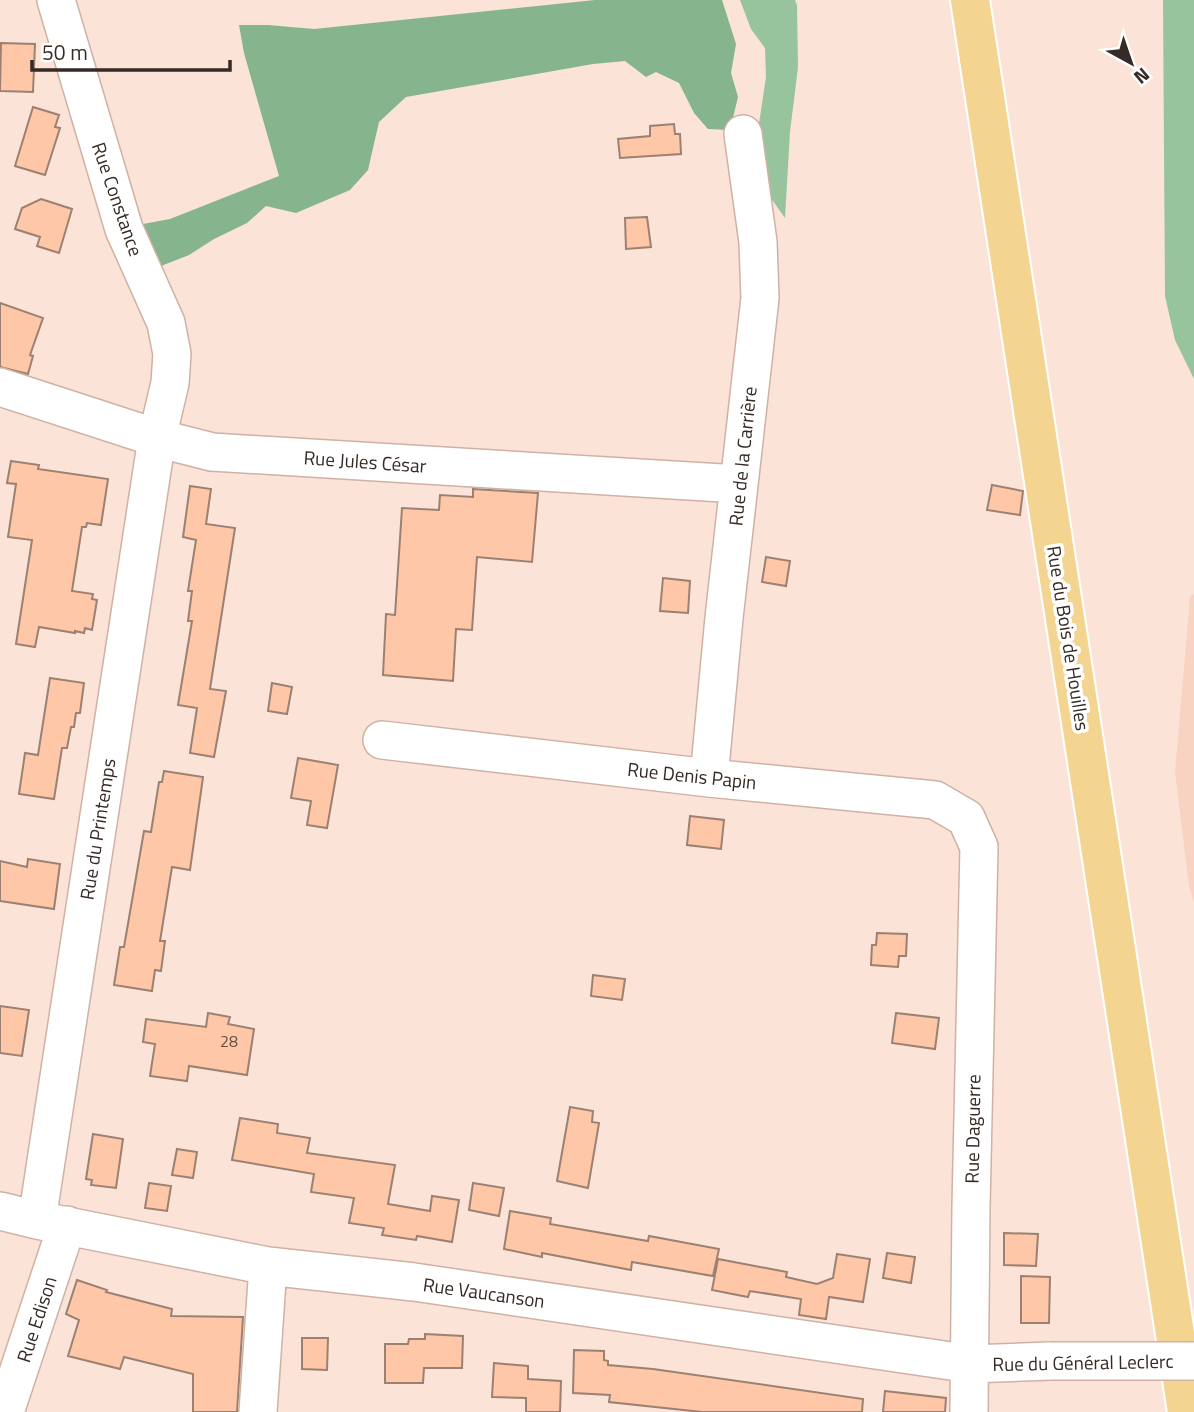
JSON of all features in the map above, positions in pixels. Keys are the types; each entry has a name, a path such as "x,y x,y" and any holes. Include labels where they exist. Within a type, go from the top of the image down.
{"main road":[{"name":"Rue du Bois de Houilles","path":"970,0 1187,1412"}],"street":[{"name":"Rue Constance","path":"56,0 124,229 166,323 172,354 170,383 157,438"},
{"name":"Rue de la Carrière","path":"709,778 760,298 758,242 743,134"},
{"name":"Rue Jules César","path":"0,387 157,438 212,452 739,484"},
{"name":"Rue du Printemps","path":"52,1223 157,438"},
{"name":"Rue Denis Papin","path":"382,740 709,778 935,800 966,818 979,847"},
{"name":"Rue Daguerre","path":"969,1412 979,847"},
{"name":"Rue Vaucanson","path":"0,1211 268,1266 414,1282 971,1364"},
{"name":"Rue Edison","path":"5,1412 52,1223"},
{"path":"258,1412 268,1266"},
{"name":"Rue du Général Leclerc","path":"971,1364 1194,1361"}],"shaded area":[{"path":"1194,594 1194,902 1189,886 1175,772 1190,597"}],"green space":[{"path":"595,0 722,0 736,44 731,73 738,97 730,130 708,129 694,113 679,83 656,72 646,77 625,61 593,64 406,97 379,122 368,170 350,190 296,213 266,206 247,223 189,255 161,266 146,248 142,236 143,224 170,219 279,176 244,53 239,25 314,29"},
{"path":"740,0 795,0 797,5 798,67 790,132 785,218 763,187 758,130 766,77 765,48 751,29"},
{"path":"1163,0 1194,0 1194,379 1175,340 1165,296"}],"building":[{"path":"1,43 35,44 33,92 0,91"},
{"path":"33,107 59,115 55,127 60,128 45,175 15,166"},
{"path":"674,124 675,134 680,134 681,154 620,158 618,139 650,136 650,126"},
{"path":"41,199 72,209 59,253 37,246 40,237 15,229 22,208"},
{"path":"647,217 651,247 626,249 625,218"},
{"path":"0,303 43,318 30,355 33,356 28,374 0,367"},
{"path":"11,461 39,465 38,469 108,479 101,525 87,523 86,527 82,527 72,591 93,594 92,599 97,600 92,630 85,628 84,633 75,633 39,627 35,647 16,644 32,540 8,537 16,484 7,483"},
{"path":"992,485 1023,491 1020,515 987,510"},
{"path":"190,486 211,489 206,524 235,528 210,689 226,691 214,757 190,753 197,708 178,705 192,621 188,621 192,591 188,591 196,540 183,537"},
{"path":"473,489 538,493 532,562 477,557 472,630 456,629 453,681 383,675 386,614 395,615 402,508 439,510 440,495 473,497"},
{"path":"766,557 790,561 786,586 762,582"},
{"path":"663,578 690,581 688,613 660,611"},
{"path":"50,678 84,683 80,713 76,713 67,748 62,748 54,799 19,794 25,753 38,755"},
{"path":"272,683 292,687 287,714 268,711"},
{"path":"298,758 338,765 327,828 307,825 311,801 291,798"},
{"path":"164,771 203,777 190,870 172,867 160,941 165,941 161,971 155,970 152,991 114,985 120,947 124,947 144,831 151,832 159,782 162,782"},
{"path":"690,816 724,820 721,849 687,845"},
{"path":"28,859 60,864 54,909 0,901 0,861 27,867"},
{"path":"877,933 907,934 906,956 899,956 898,967 871,965 872,945 876,945"},
{"path":"593,975 625,979 622,1000 591,996"},
{"path":"0,1006 29,1010 22,1056 0,1053"},
{"path":"208,1013 230,1017 228,1024 254,1029 247,1075 189,1066 187,1081 150,1076 155,1044 143,1042 146,1019 206,1027"},
{"path":"896,1013 939,1018 935,1049 892,1043"},
{"path":"570,1107 593,1111 592,1122 599,1123 588,1188 557,1181"},
{"path":"240,1118 278,1124 277,1133 310,1138 307,1153 395,1165 388,1204 430,1211 432,1196 459,1200 452,1242 417,1236 416,1240 382,1235 384,1228 349,1223 354,1198 311,1192 314,1174 232,1160"},
{"path":"93,1134 123,1139 116,1188 91,1185 92,1180 86,1179"},
{"path":"177,1149 197,1152 193,1178 172,1175"},
{"path":"149,1183 171,1186 167,1211 145,1208"},
{"path":"473,1183 504,1188 499,1216 469,1210"},
{"path":"510,1211 551,1218 550,1224 648,1241 649,1236 719,1249 713,1276 632,1262 631,1270 542,1253 542,1257 504,1249"},
{"path":"1004,1233 1038,1234 1036,1266 1004,1265"},
{"path":"887,1253 915,1257 911,1283 883,1278"},
{"path":"837,1254 870,1259 863,1302 829,1297 826,1319 799,1315 801,1299 750,1291 748,1297 712,1290 718,1259 787,1272 786,1277 817,1284 833,1278"},
{"path":"1021,1276 1050,1277 1049,1323 1021,1323"},
{"path":"77,1280 107,1290 106,1292 172,1309 171,1316 243,1317 237,1412 193,1412 193,1374 124,1357 120,1369 68,1356 79,1320 66,1314"},
{"path":"425,1334 463,1336 462,1368 424,1368 423,1383 385,1383 385,1344 408,1344 409,1339 425,1339"},
{"path":"302,1338 328,1338 327,1370 302,1369"},
{"path":"574,1350 604,1351 604,1360 608,1361 608,1365 863,1399 862,1412 702,1412 609,1402 610,1395 573,1393"},
{"path":"494,1363 528,1366 528,1379 561,1381 560,1412 526,1412 526,1398 492,1397"},
{"path":"885,1391 946,1398 945,1412 883,1412"}]}
